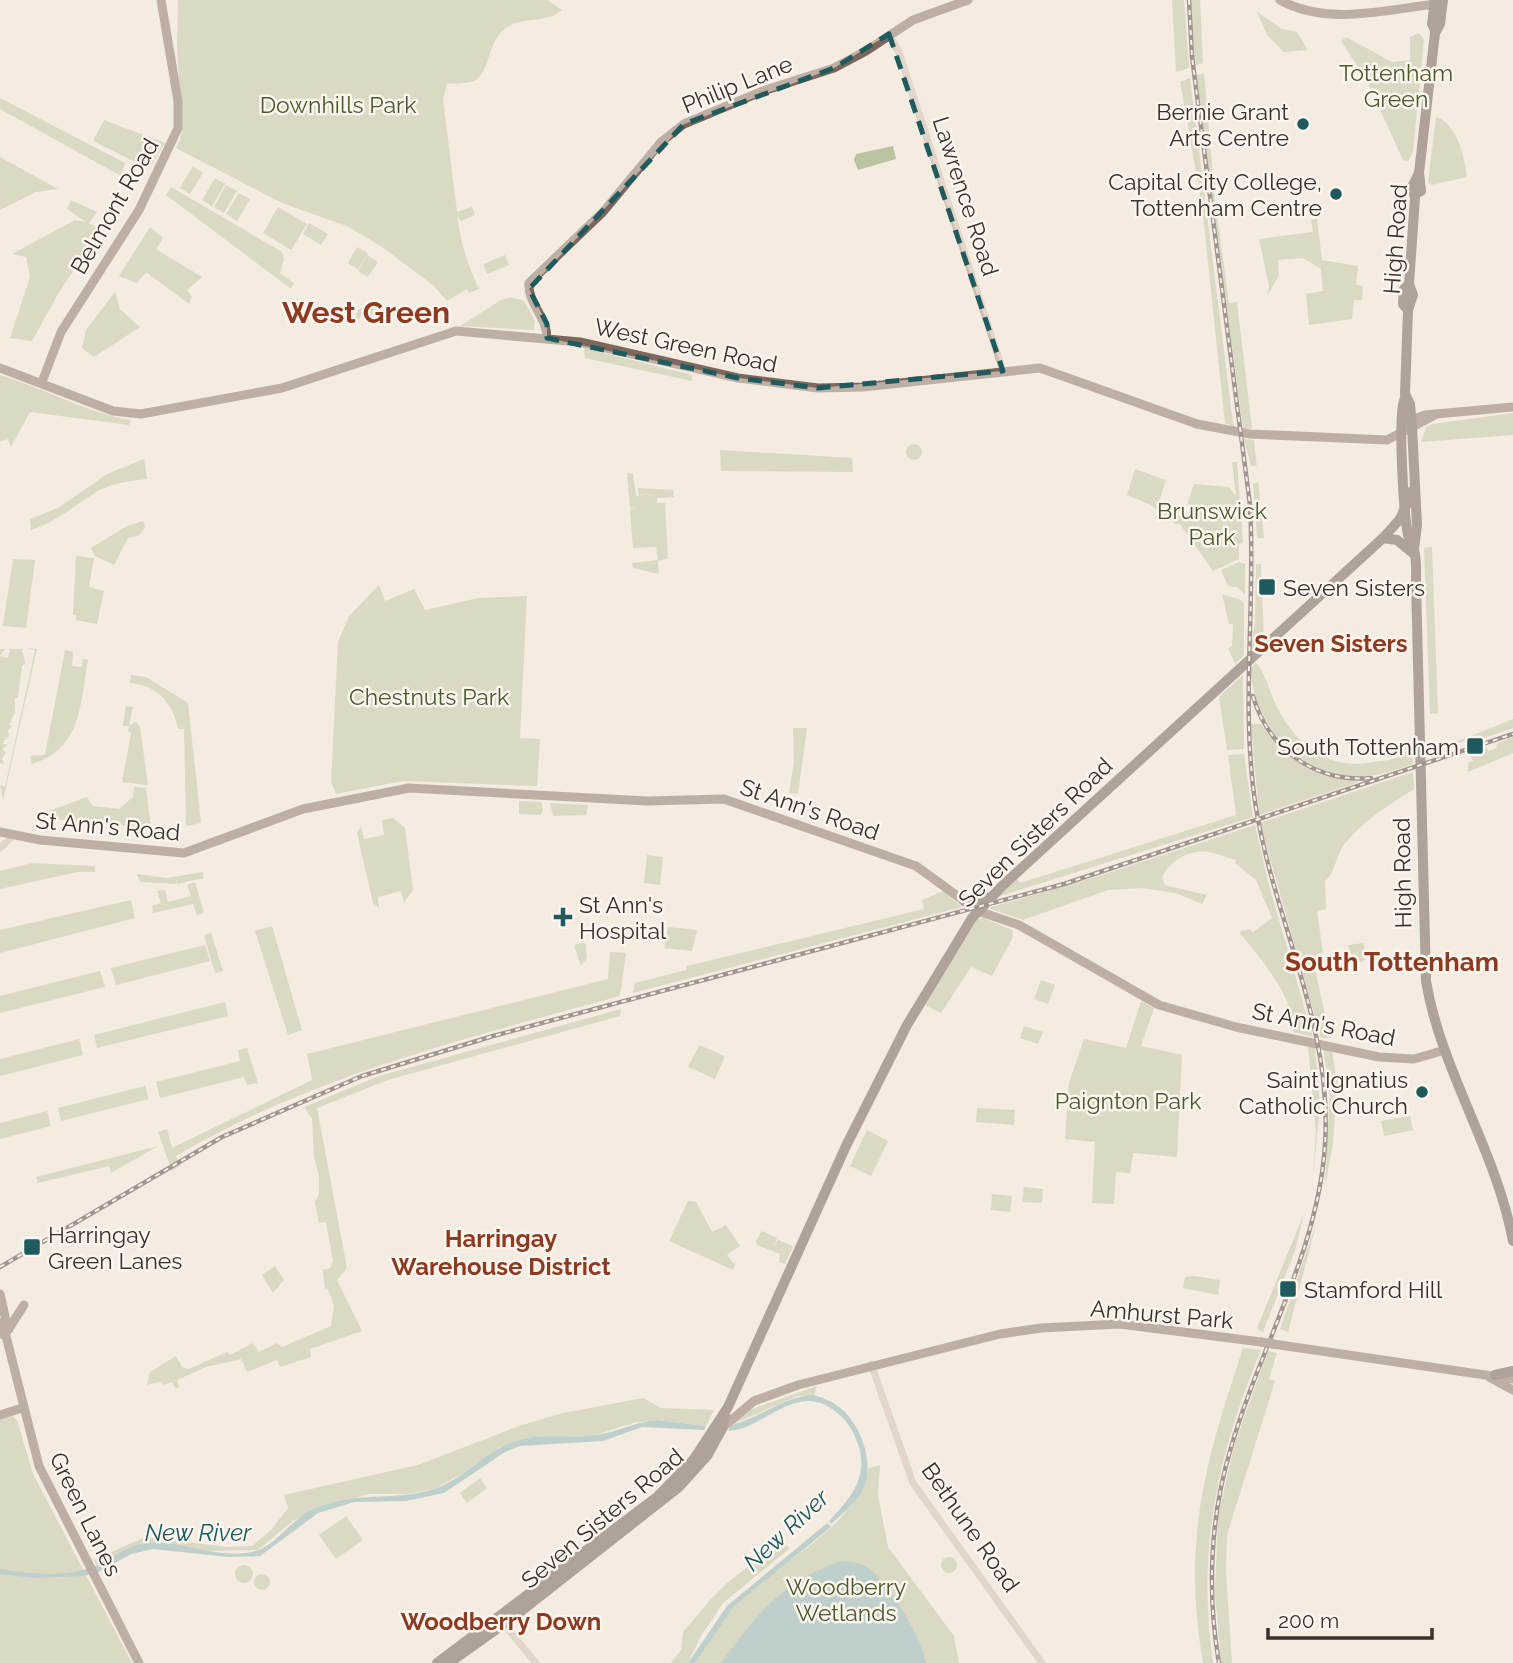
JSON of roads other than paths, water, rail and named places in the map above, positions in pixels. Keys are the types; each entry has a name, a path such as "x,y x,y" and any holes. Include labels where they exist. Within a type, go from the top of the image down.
{"highway":[{"name":"High Road","path":"1407,426 1401,405 1405,398 1408,310 1413,295 1409,284 1435,30 1432,24 1439,2"},
{"path":"1407,426 1412,450 1417,522 1414,552"},
{"path":"1407,426 1405,510 1407,534 1414,552"},
{"name":"Seven Sisters Road","path":"437,1663 501,1621 679,1487 699,1466 723,1427 881,1074 938,970 978,911 1383,538 1405,510 1413,490"},
{"path":"1383,538 1397,540 1414,552"},
{"name":"High Road","path":"1414,552 1424,962 1433,1012 1445,1050 1498,1185 1513,1241"},
{"path":"964,901 991,897"},
{"path":"1492,1376 1513,1371"},
{"name":"Seven Sisters Road","path":"450,1663 674,1483 730,1408"}],"main road":[{"name":"Belmont Road","path":"42,382 61,332 139,210 171,148 179,114 161,0"},
{"name":"Belmont Road","path":"167,0 167,39"},
{"name":"Philip Lane","path":"547,338 547,324 529,285 617,196 668,135 684,124 763,90 834,68 913,20 968,0"},
{"path":"1280,0 1306,13 1325,15 1439,2"},
{"name":"West Green Road","path":"0,368 113,411 141,414 282,388 401,351 447,332 547,338 609,347 738,378 818,388 863,387 1036,368 1051,370 1224,431 1374,439 1435,415 1513,407"},
{"name":"St Ann's Road","path":"0,832 13,836 184,853 303,809 409,788 646,801 724,799 916,866 978,911 1019,925 1159,1005 1236,1027 1379,1056 1414,1059 1445,1050"},
{"name":"Green Lanes","path":"0,1294 22,1408 45,1480 139,1663"},
{"path":"7,1333 24,1305"},
{"name":"Green Lanes","path":"0,1323 2,1334 7,1333"},
{"name":"Amhurst Park","path":"730,1408 871,1364 990,1335 1067,1326 1145,1326 1513,1379"},
{"name":"Amhurst Park","path":"1492,1376 1513,1390"},
{"path":"0,1415 22,1408"}],"street":[{"name":"Lawrence Road","path":"889,34 900,51 1003,371"},
{"path":"0,848 13,836"},
{"name":"Bethune Road","path":"871,1364 914,1483 1042,1663"},
{"path":"501,1621 536,1663"}],"water":[{"path":"814,1395 833,1403 847,1414 864,1444 868,1466 864,1487 858,1498 831,1524 829,1521 844,1505 855,1487 861,1469 857,1441 841,1416 818,1402 805,1401 728,1431 731,1425 782,1403"},
{"path":"657,1420 706,1426 704,1430 642,1427 603,1441 520,1446 505,1452 444,1493 406,1501 354,1502 318,1513 260,1556 228,1557 153,1549 131,1554 99,1572 84,1576 33,1578 0,1574 0,1569 48,1574 71,1573 142,1544 171,1544 230,1554 259,1550 314,1509 346,1500 404,1495 434,1489 511,1443 532,1438 596,1435"},
{"path":"827,1523 831,1527 734,1606 695,1663 688,1663 727,1606"},
{"path":"840,1561 864,1565 885,1585 911,1625 926,1663 721,1663 759,1615 786,1590"}],"railway":[{"path":"1189,0 1192,57 1250,505 1251,770 1265,851 1312,1016 1325,1101 1325,1145 1311,1224 1300,1262 1242,1413 1218,1503 1212,1583 1219,1663"},
{"path":"1253,696 1270,732 1282,747 1297,759 1331,775 1371,778"},
{"path":"0,1267 222,1137 362,1076 493,1036 1064,884 1513,734"}],"place":[{"name":"Bernie Grant Arts Centre","path":"1303,124"},
{"name":"Capital City College, Tottenham Centre","path":"1336,194"},
{"name":"Seven Sisters","path":"1267,587"},
{"name":"South Tottenham","path":"1475,746"},
{"name":"St Ann's Hospital","path":"563,917"},
{"name":"Saint Ignatius Catholic Church","path":"1422,1092"},
{"name":"Harringay Green Lanes","path":"32,1247"},
{"name":"Stamford Hill","path":"1288,1289"}],"district":[{"name":"West Green","path":"366,312"},
{"name":"Seven Sisters","path":"1331,643"},
{"name":"South Tottenham","path":"1392,962"},
{"name":"Harringay Warehouse District","path":"501,1252"},
{"name":"Woodberry Down","path":"501,1621"}],"park label":[{"name":"Tottenham Green","path":"1396,85"},
{"name":"Downhills Park","path":"338,104"},
{"name":"Brunswick Park","path":"1212,523"},
{"name":"Chestnuts Park","path":"429,696"},
{"name":"Paignton Park","path":"1128,1100"},
{"name":"Woodberry Wetlands","path":"846,1599"}],"water label":[{"name":"New River","path":"786,1530"},
{"name":"New River","path":"198,1532"}]}
